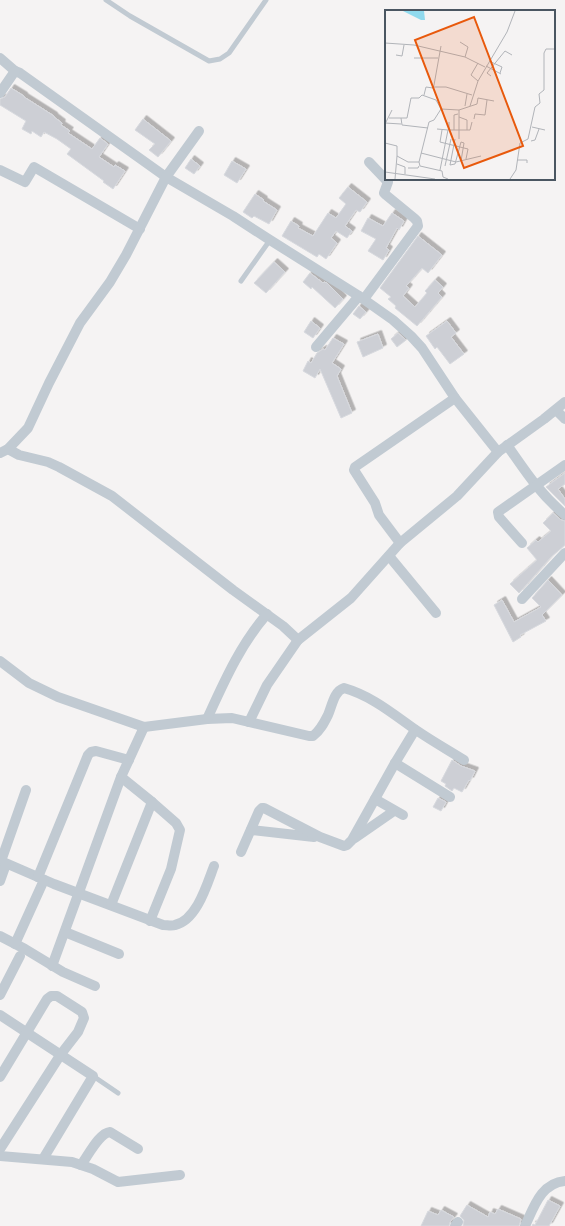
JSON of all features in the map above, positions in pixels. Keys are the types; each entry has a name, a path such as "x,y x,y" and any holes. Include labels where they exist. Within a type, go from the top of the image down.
{"street":[{"path":"0,58 15,71 59,100 166,177 233,216 361,297 393,320 422,348 454,398 498,452"},
{"path":"0,93 15,71"},
{"path":"4,451 28,428 80,323 110,282 140,229 166,177 199,131"},
{"path":"369,162 385,179"},
{"path":"0,170 25,182 34,167 140,229"},
{"path":"316,347 361,297 416,231 418,226 417,221 384,193 388,182 386,180"},
{"path":"400,543 379,515 375,503 354,472 354,468 454,398"},
{"path":"248,722 266,685 298,640 351,598 400,543 457,496 498,452 565,402"},
{"path":"556,410 565,419"},
{"path":"507,445 535,486 565,515"},
{"path":"4,451 48,462 60,467 112,496 198,563 267,614 298,640"},
{"path":"522,543 498,517 498,512 565,465"},
{"path":"522,599 565,553"},
{"path":"389,556 436,613"},
{"path":"207,719 239,653 267,614"},
{"path":"0,661 28,683 58,698 144,727 207,719 232,718 313,736 321,727 328,715 337,693 344,688 369,698 464,760"},
{"path":"52,966 121,777 144,727"},
{"path":"352,840 395,762 416,730"},
{"path":"15,944 88,755 91,752 96,751 129,760"},
{"path":"395,762 450,798"},
{"path":"121,777 176,823 180,830 171,869 150,921"},
{"path":"26,790 1,861 79,894 163,926 175,925 192,915 214,866"},
{"path":"241,852 259,811 262,808 320,837 346,846 352,840 398,813 375,799"},
{"path":"110,905 152,802"},
{"path":"251,830 320,837"},
{"path":"0,880 6,864"},
{"path":"65,932 119,954"},
{"path":"0,936 52,966 95,986"},
{"path":"0,995 20,956"},
{"path":"0,1077 47,999 52,996 57,996 82,1012 84,1018 78,1032 61,1054 0,1149"},
{"path":"0,1015 93,1076 43,1159"},
{"path":"82,1165 100,1137 105,1132 110,1132 138,1149"},
{"path":"0,1156 66,1161 93,1169 118,1182 180,1175"},
{"path":"525,1226 541,1194 552,1184 565,1181"}],"lane":[{"path":"106,0 130,16 209,61 220,59 229,53 266,0"},
{"path":"241,281 270,240"},
{"path":"93,1076 118,1093"}],"building":[{"path":"11,88 54,116 62,123 61,125 70,131 68,133 92,149 100,138 108,144 99,157 114,167 115,165 125,171 113,189 67,154 71,149 57,139 44,132 41,137 32,131 31,134 22,129 26,121 0,105 0,99 5,97"},
{"path":"143,119 171,141 158,157 149,150 155,144 135,130"},
{"path":"191,159 200,166 194,174 185,168"},
{"path":"232,161 246,169 237,183 224,175"},
{"path":"348,187 367,202 360,212 356,210 345,226 352,231 347,238 336,231 331,238 337,243 326,259 319,254 317,257 282,236 291,221 299,226 298,228 313,236 328,213 336,218 346,204 339,198"},
{"path":"255,194 277,210 269,224 254,216 252,218 243,212"},
{"path":"392,213 404,221 399,230 397,228 386,248 389,250 383,260 368,251 376,239 361,231 368,218 383,226"},
{"path":"418,236 442,255 428,273 422,268 406,286 409,288 403,296 415,307 427,293 425,291 435,280 443,287 438,293 442,297 417,326 395,308 396,306 388,299 391,297 380,288"},
{"path":"274,262 285,272 266,293 254,283"},
{"path":"310,273 323,283 327,283 343,299 335,308 312,287 311,289 303,282"},
{"path":"359,306 366,312 360,319 353,314"},
{"path":"311,321 320,328 313,338 304,332"},
{"path":"447,321 456,333 451,337 464,354 450,364 437,347 435,349 426,336"},
{"path":"398,333 406,340 397,347 391,339"},
{"path":"378,334 383,348 363,357 357,342"},
{"path":"333,338 344,344 332,363 341,369 337,376 352,413 341,418 320,369 315,378 303,371 308,361 311,363 317,353 323,349 325,350"},
{"path":"565,473 565,484 558,489 565,499 565,506 546,487"},
{"path":"553,513 561,520 565,521 565,545 551,557 519,593 510,584 537,560 527,548 536,540 538,542 551,531 543,523"},
{"path":"548,580 562,595 542,615 546,621 520,635 521,637 513,642 494,605 502,600 514,622 541,607 532,598"},
{"path":"452,760 461,766 475,771 462,792 454,788 452,791 441,781"},
{"path":"438,798 446,802 441,811 433,807"},
{"path":"548,1200 560,1206 549,1226 532,1226 533,1224 535,1225"},
{"path":"467,1205 488,1217 490,1212 495,1214 498,1209 521,1219 519,1226 463,1226 464,1220 460,1216"},
{"path":"441,1210 454,1217 449,1226 421,1226 428,1211 438,1215"}]}
